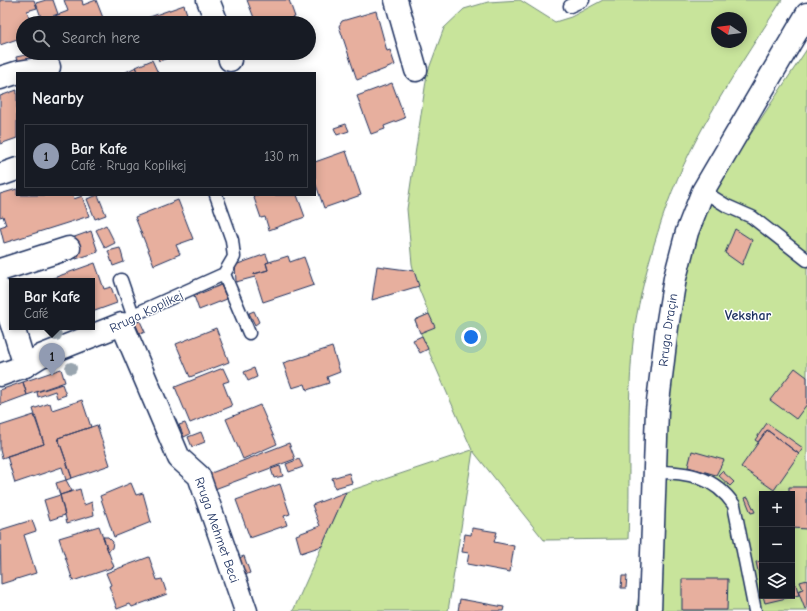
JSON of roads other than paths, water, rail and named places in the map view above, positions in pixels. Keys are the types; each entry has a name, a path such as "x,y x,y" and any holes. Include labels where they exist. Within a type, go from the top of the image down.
{"street":[{"path":"208,0 214,16"},
{"path":"396,0 416,70"},
{"name":"Rruga Draçin","path":"650,611 654,472 661,368 675,278 687,232 703,191 807,14"},
{"path":"19,72 50,67"},
{"path":"0,78 16,73"},
{"path":"0,175 16,168"},
{"path":"0,270 69,248"},
{"path":"0,289 9,317"},
{"name":"Rruga Koplikej","path":"0,375 25,366 41,356 127,320"},
{"name":"Rruga Mehmet Beci","path":"127,320 179,458 199,476 246,611"},
{"path":"13,330 25,366"}],"lane":[{"path":"570,6 583,0"},
{"path":"703,191 727,206 752,217 807,260"},
{"path":"216,196 232,240 234,257 224,274 249,333"},
{"name":"Rruga Koplikej","path":"127,320 224,274"},
{"path":"121,280 127,320"},
{"path":"654,472 679,472 697,476 726,493 734,505 755,611"}],"place":[{"name":"Bar Kafe","path":"52,376"}],"district":[{"name":"Vekshar","path":"748,315"}]}
